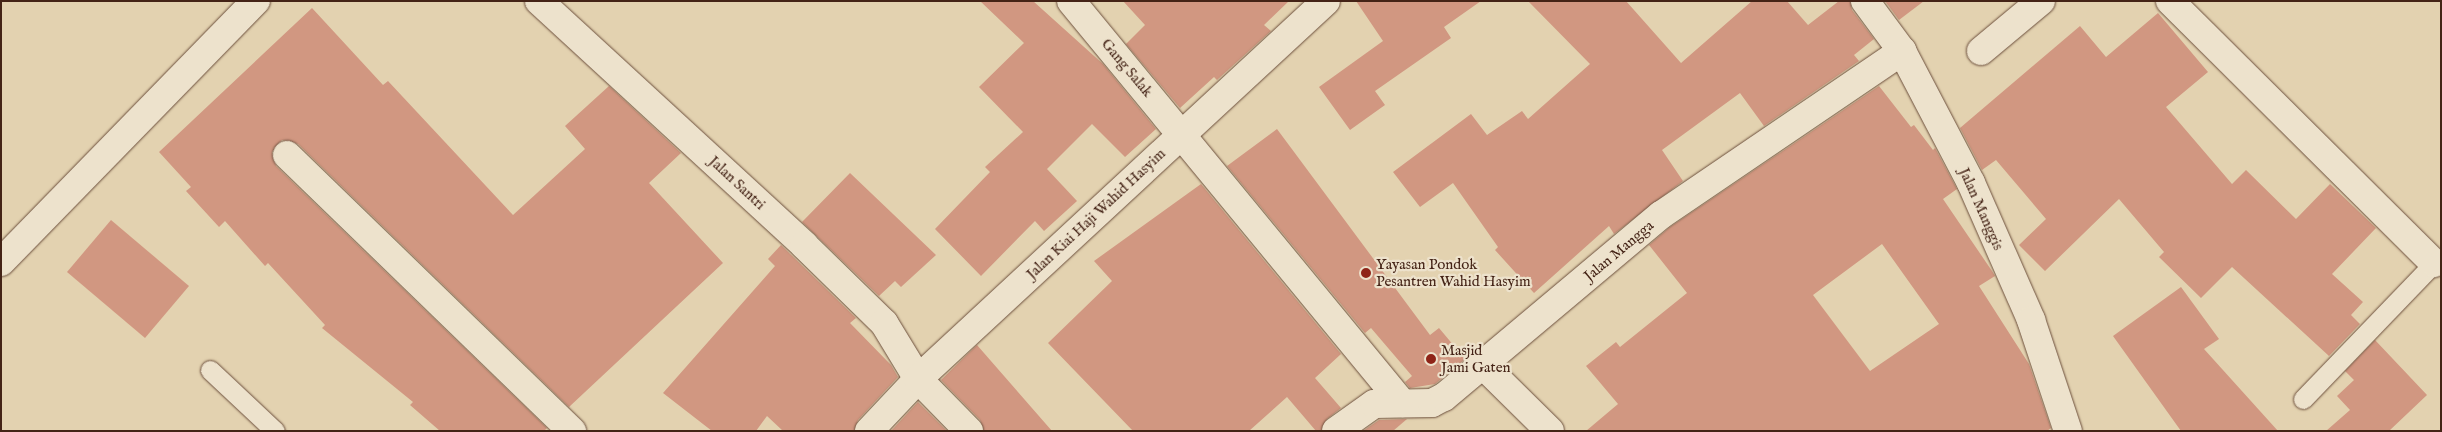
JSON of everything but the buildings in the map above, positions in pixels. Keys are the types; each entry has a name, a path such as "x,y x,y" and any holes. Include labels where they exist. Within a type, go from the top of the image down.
{"street":[{"path":"1,262 256,1"},
{"name":"Jalan Santri","path":"539,1 804,245 884,323 918,379 969,431"},
{"name":"Gang Salak","path":"1070,1 1402,403"},
{"name":"Jalan Kiai Haji Wahid Hasyim","path":"869,431 918,379 1326,1"},
{"name":"Jalan Manggis","path":"1865,1 1902,51 1979,202 2031,320 2068,431"},
{"path":"1981,51 2041,1"},
{"path":"2170,1 2438,264"},
{"name":"Jalan Mangga","path":"1336,431 1374,404 1432,403 1483,365 1662,215 1902,51"},
{"path":"287,155 572,431"},
{"path":"1483,365 1550,431"}],"lane":[{"path":"2303,399 2438,264"},
{"path":"210,370 275,431"}],"place":[{"name":"Yayasan Pondok Pesantren Wahid Hasyim","path":"1366,273"},
{"name":"Masjid Jami Gaten","path":"1431,359"}]}
